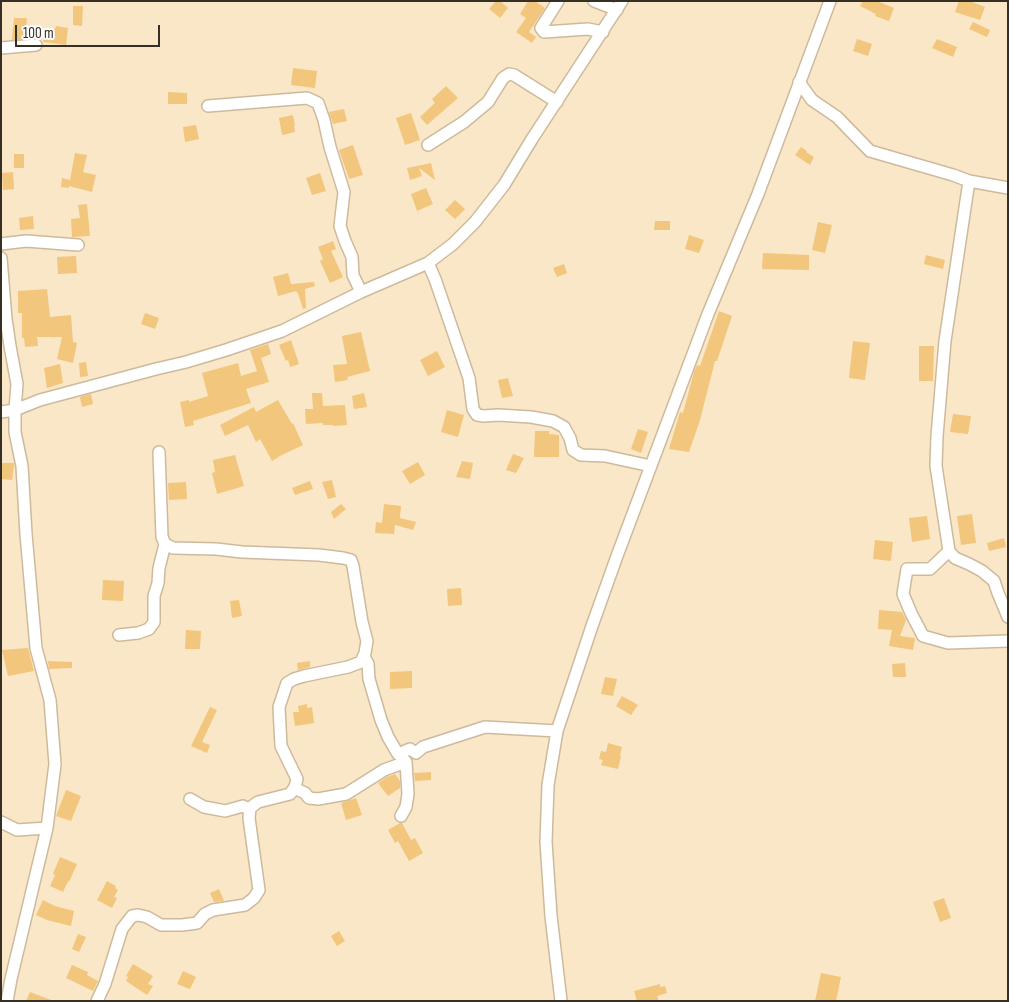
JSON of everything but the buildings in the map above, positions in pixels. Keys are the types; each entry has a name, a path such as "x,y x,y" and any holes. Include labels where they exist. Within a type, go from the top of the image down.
{"street":[{"path":"558,1 541,28 544,32 588,29 603,32"},
{"path":"1,412 15,410 40,400 186,362 254,341 282,331 361,292 428,263 453,244 481,214 504,184 619,6 594,1"},
{"path":"561,1001 550,916 546,842 548,785 557,731 592,626 651,466 708,314 758,194 830,1"},
{"path":"1,48 36,45"},
{"path":"428,145 464,122 488,102 503,78 509,74 514,75 557,102"},
{"path":"799,82 812,100 837,117 870,152 969,181 1008,188"},
{"path":"208,106 307,98 318,103 344,192 340,226 352,257 353,275 361,292"},
{"path":"969,181 945,341 936,466 950,551 955,558 982,571 994,581 1008,617"},
{"path":"1,244 26,241 78,245"},
{"path":"1,258 7,328 17,384 15,432 22,466 36,648 50,700 55,764 47,828 7,1001"},
{"path":"428,263 436,279 469,378 473,409 477,415 531,417 553,421 564,427 570,438 573,450 581,455 605,456 651,466"},
{"path":"97,1001 105,984 122,930 132,916 147,917 161,924 182,925 197,923 205,914 213,910 245,905 254,898 259,890 249,818 250,810 258,802 290,794 297,779 281,746 279,707 287,683 304,676 348,667 361,662 367,641 351,560 319,555 173,548 166,544 162,537 159,452"},
{"path":"119,635 138,634 149,629 154,622 154,596 158,583 158,568 166,544"},
{"path":"950,551 930,569 907,569 903,594 910,613 923,636 948,643 1008,641"},
{"path":"364,656 368,664 369,679 381,720 388,737 402,758 408,794 406,807 401,816"},
{"path":"294,788 305,793 309,798 318,799 346,794 402,758 410,749 416,753 423,747 486,726 557,731"},
{"path":"190,799 204,807 226,810 243,806 250,810"},
{"path":"1,822 17,830 47,828"}]}
